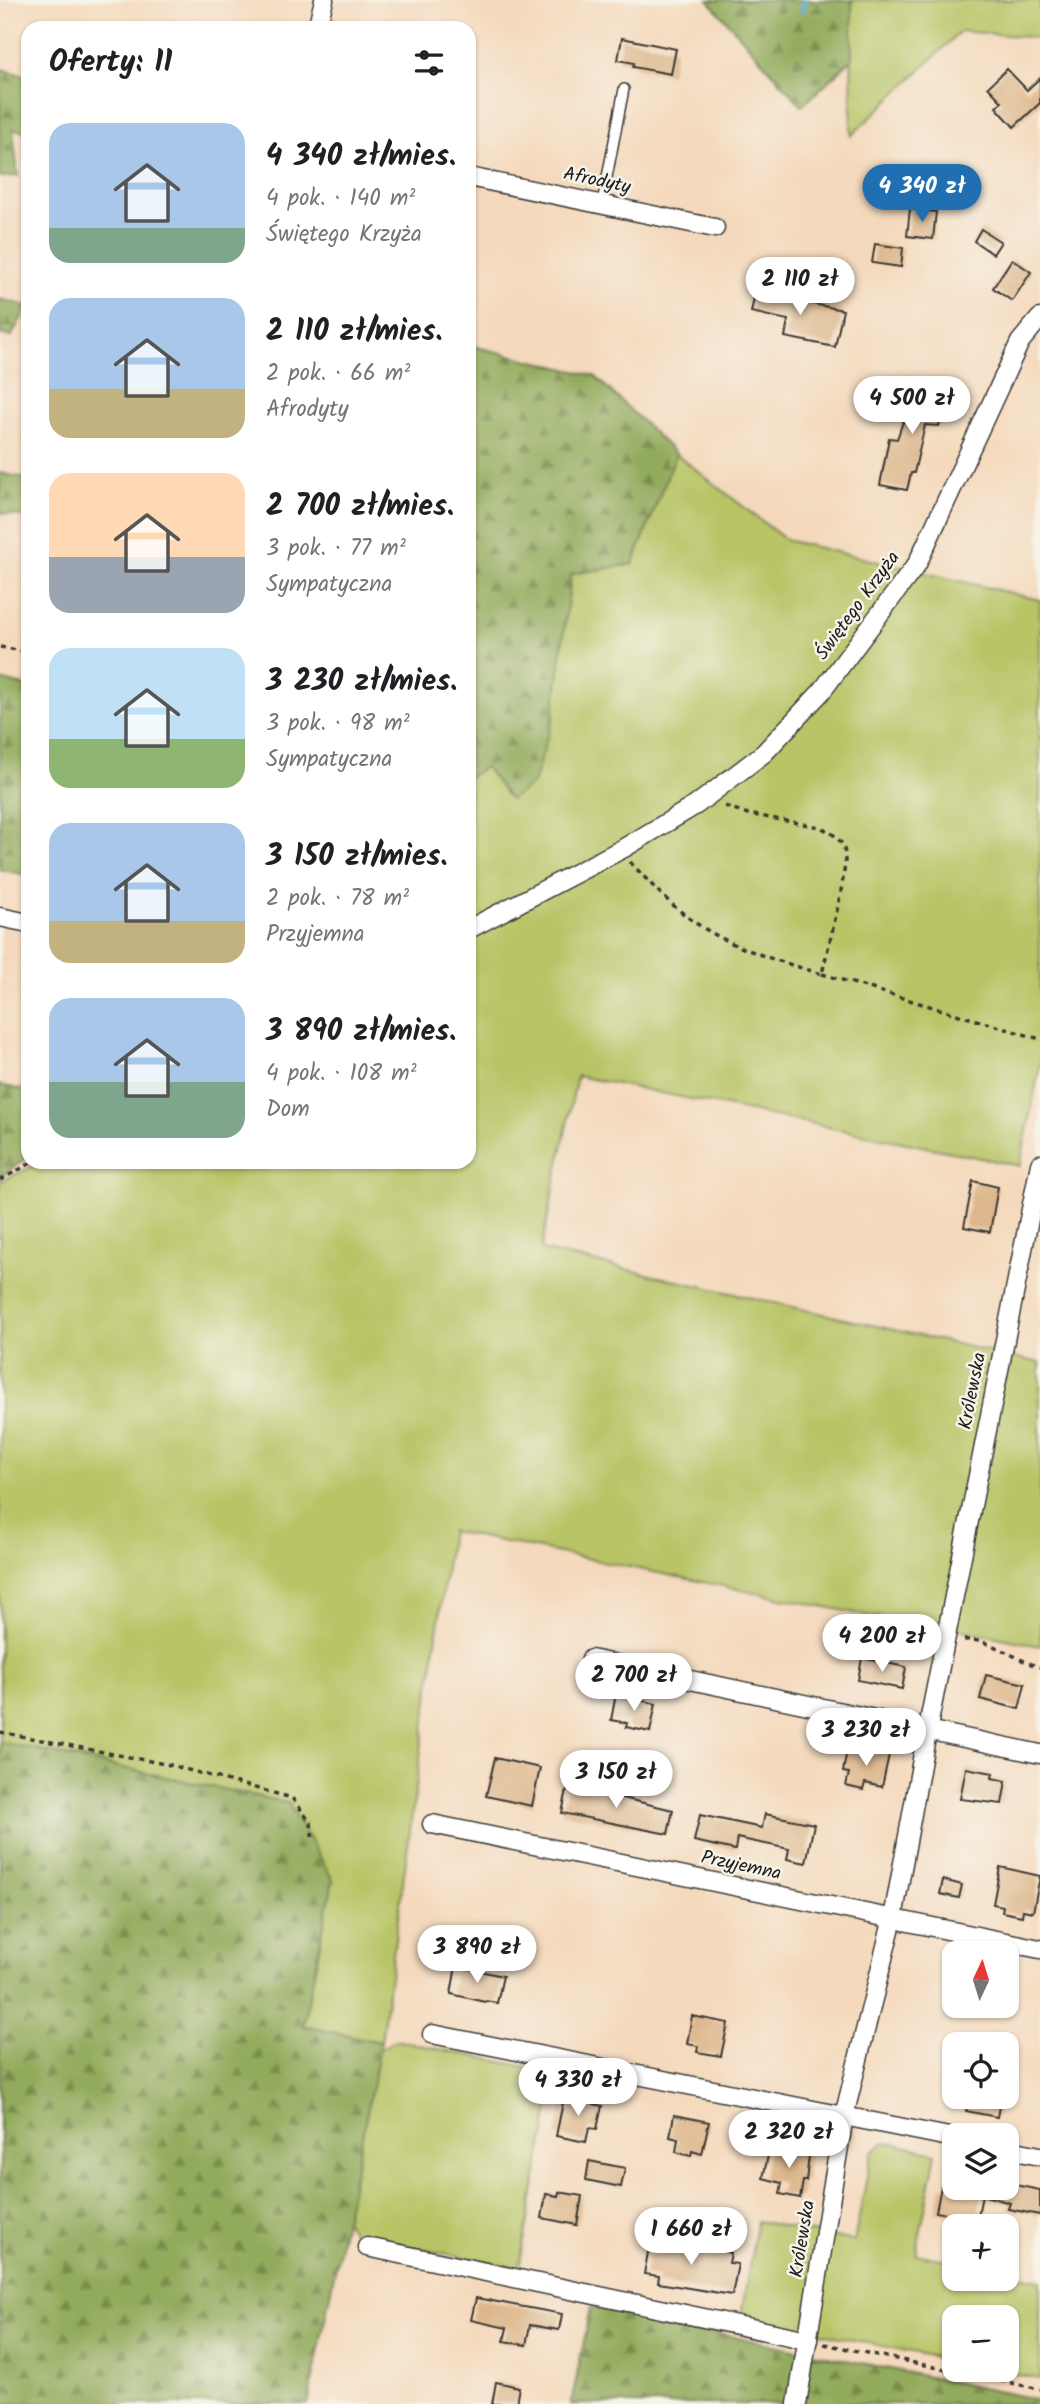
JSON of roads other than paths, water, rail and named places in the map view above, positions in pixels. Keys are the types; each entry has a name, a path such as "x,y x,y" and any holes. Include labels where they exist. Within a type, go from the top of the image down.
{"street":[{"path":"319,21 324,0"},
{"name":"Afrodyty","path":"476,178 715,228"},
{"name":"Świętego Krzyża","path":"476,925 622,849 696,805 764,753 821,691 917,564 1020,342 1040,318"},
{"path":"0,918 21,922"},
{"name":"Królewska","path":"797,2404 844,2116 893,1918 927,1732 1040,1164"},
{"path":"591,1659 1040,1754"},
{"name":"Przyjemna","path":"432,1824 1040,1949"},
{"path":"432,2034 942,2136"},
{"path":"1019,2152 1040,2156"},
{"path":"367,2247 808,2340"}],"lane":[{"path":"602,203 624,89"}],"waterway":[{"path":"802,11 804,0"}]}
